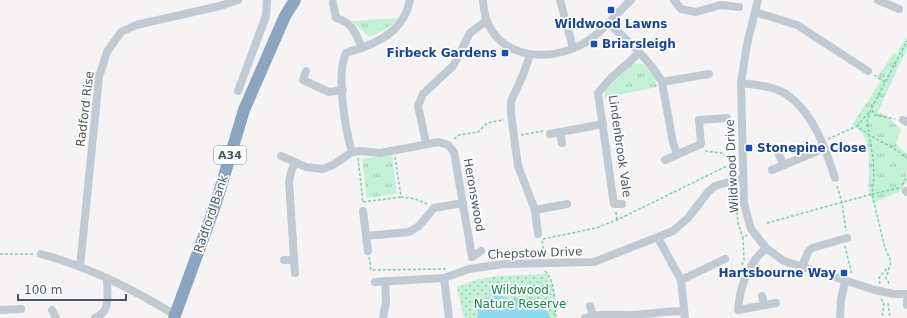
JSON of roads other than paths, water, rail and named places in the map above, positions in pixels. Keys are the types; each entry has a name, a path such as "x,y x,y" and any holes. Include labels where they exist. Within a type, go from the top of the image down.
{"highway":[{"name":"Radford Bank","path":"175,316 216,203 244,110 285,16 295,0"}],"street":[{"name":"Radford Rise","path":"80,266 100,77 108,52 121,32 136,25 220,6 238,0"},
{"path":"238,91 266,16 267,0"},
{"path":"356,152 347,134 342,90 343,60 346,53 378,42 392,32 403,21 410,0"},
{"path":"483,0 486,22 492,32 507,46 530,55 549,55 572,48 594,36 631,0"},
{"path":"560,0 572,48"},
{"path":"674,0 681,9 696,12 720,5 739,6"},
{"name":"Wildwood Drive","path":"758,0 744,60 741,83 744,204 747,219 754,235 766,248 784,261 849,283 877,287 894,294 907,294"},
{"path":"878,0 896,6"},
{"path":"333,3 336,18 348,22 362,48"},
{"path":"755,12 797,25 868,71"},
{"path":"281,156 313,169 324,169 356,152 380,153 426,143 418,106 419,100 422,94 453,66 470,33 486,22"},
{"path":"608,22 657,73 662,82 672,143 677,154"},
{"name":"Lindenbrook Vale","path":"622,204 614,204 598,93 609,80 638,53"},
{"path":"530,55 511,101 513,136 518,166 535,210 538,234"},
{"path":"306,72 303,80 329,92 342,90"},
{"path":"662,82 709,74"},
{"path":"741,83 770,88 786,94 803,109 823,144 835,178"},
{"path":"665,160 701,144 699,120 727,118"},
{"path":"550,134 603,124"},
{"path":"560,132 562,143"},
{"name":"Heronswood","path":"426,143 439,142 448,145 454,152 472,257 480,251"},
{"path":"772,170 823,144"},
{"path":"779,155 784,165"},
{"path":"295,162 289,182 295,272"},
{"name":"Chepstow Drive","path":"375,282 444,278 468,269 485,267 547,263 582,264 594,262 673,231 688,218 708,192 715,186 743,178"},
{"path":"366,236 409,232 419,226 434,208 463,203"},
{"path":"535,210 567,204"},
{"path":"363,211 368,252"},
{"path":"590,306 589,317 633,315 658,311 685,314 680,280 658,238"},
{"path":"802,267 808,252 812,248 847,238"},
{"path":"766,248 758,255 747,270 739,296 738,314 764,305 776,303"},
{"path":"40,254 80,266 142,294 175,316"},
{"path":"680,280 704,270 725,258"},
{"path":"284,260 294,260"},
{"path":"95,318 103,315 107,306 107,278"},
{"path":"444,278 449,318"},
{"path":"383,318 386,302 384,281"},
{"path":"840,318 841,299 849,283"},
{"path":"907,294 907,305"},
{"path":"762,296 764,305"},
{"path":"0,310 22,309"},
{"path":"52,310 56,318"}],"water":[{"path":"501,295 510,301 518,297 534,300 549,314 549,318 478,318 478,303 487,298"}],"place":[{"name":"Wildwood Lawns","path":"611,10"},
{"name":"Briarsleigh","path":"594,44"},
{"name":"Firbeck Gardens","path":"505,53"},
{"name":"Stonepine Close","path":"749,148"},
{"name":"Hartsbourne Way","path":"844,273"}],"park label":[{"name":"Wildwood Nature Reserve","path":"520,297"}]}
